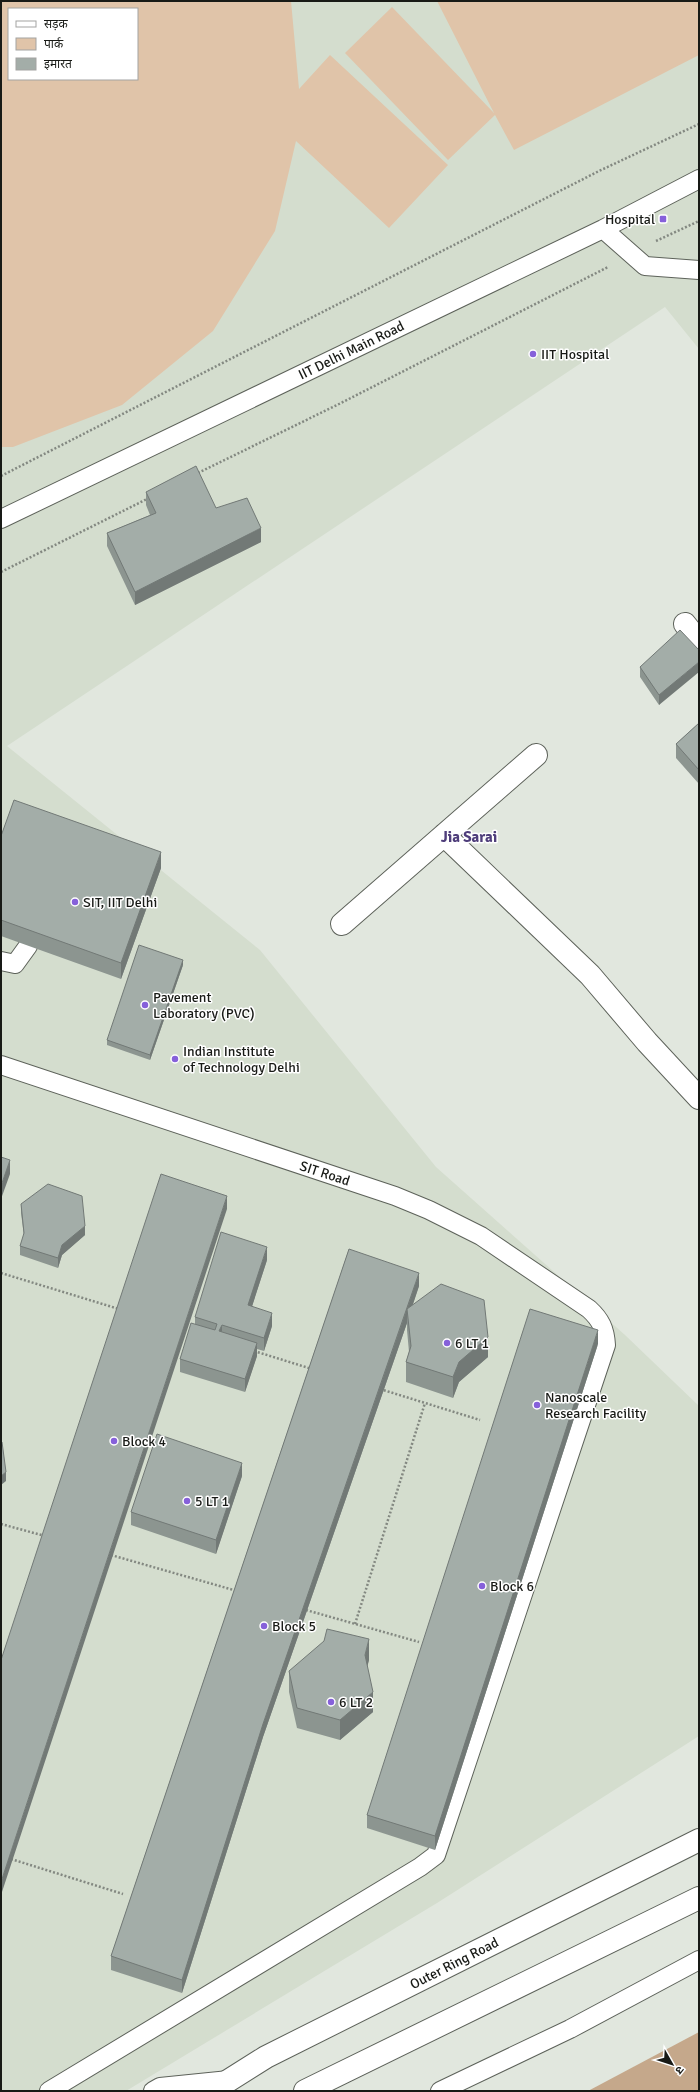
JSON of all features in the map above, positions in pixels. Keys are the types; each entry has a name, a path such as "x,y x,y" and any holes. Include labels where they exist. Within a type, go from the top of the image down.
{"main road":[{"path":"685,624 699,642"},
{"path":"342,924 536,755"},
{"path":"444,835 590,975 647,1042 699,1098"},
{"name":"Outer Ring Road","path":"220,2086 266,2057 699,1840"},
{"path":"305,2091 699,1898"}],"lane":[{"name":"IIT Delhi Main Road","path":"1,519 603,229 699,179"},
{"path":"603,229 645,266 699,270"},
{"path":"1,961 15,964 28,946"},
{"name":"SIT Road","path":"1,1065 395,1196 429,1210 480,1236 589,1309 600,1320 606,1333 606,1345 436,1855 420,1867 49,2091"},
{"path":"440,2091 570,2029 699,1960"},
{"path":"154,2091 160,2087 220,2086"}],"path":[{"path":"1,476 584,178 699,124"},
{"path":"196,474 338,404 631,254 699,221"},
{"path":"1,572 154,495"},
{"path":"1,1273 125,1311"},
{"path":"252,1350 320,1371"},
{"path":"372,1387 480,1420"},
{"path":"355,1624 425,1403"},
{"path":"1,1524 47,1537"},
{"path":"108,1554 238,1591"},
{"path":"299,1608 419,1642"},
{"path":"9,1859 123,1894"}],"shaded area":[{"name":"Indian Institute of Technology Delhi","path":"1,1 699,1 699,349 665,307 7,746 260,950 436,1167 625,1335 699,1406 699,1736 437,1903 126,2091 1,2091"},
{"path":"699,2032 699,2091 588,2091"}],"green space":[{"path":"1,1 291,1 299,89 330,55 448,165 389,228 296,141 275,231 213,331 122,405 13,447 1,447"},
{"path":"437,1 699,1 699,55 514,150 495,115 448,160 345,53 392,7 494,113"}],"building":[{"path":"196,466 216,508 247,498 261,528 135,592 107,533 156,513 146,492"},
{"path":"680,630 699,650 699,662 659,695 640,667"},
{"path":"699,723 699,770 676,744"},
{"name":"SIT, IIT Delhi","path":"14,800 161,852 121,963 1,920 1,836"},
{"name":"Pavement Laboratory (PVC)","path":"139,945 183,960 150,1055 107,1040"},
{"path":"1,1157 10,1160 1,1186"},
{"name":"Block 4","path":"161,1174 227,1196 1,1882 1,1660"},
{"path":"48,1184 82,1196 85,1226 62,1245 58,1258 20,1246 24,1233 21,1204"},
{"path":"221,1232 267,1247 248,1305 272,1313 264,1338 222,1325 219,1331 257,1343 245,1379 180,1359 191,1323 215,1330 217,1324 195,1317"},
{"name":"Block 5","path":"349,1249 419,1273 263,1724 182,1980 111,1956"},
{"name":"6 LT 1","path":"441,1284 484,1300 488,1337 459,1362 453,1377 406,1362 411,1346 407,1309"},
{"name":"Block 6","path":"530,1309 598,1330 435,1836 367,1815"},
{"name":"5 LT 1","path":"157,1434 242,1463 216,1540 131,1512"},
{"path":"1,1442 6,1472 1,1476"},
{"name":"6 LT 2","path":"327,1629 369,1639 365,1655 373,1692 340,1720 297,1708 289,1671 324,1641"}],"place":[{"name":"Hospital","path":"663,219"},
{"name":"IIT Hospital","path":"533,354"},
{"name":"SIT, IIT Delhi","path":"75,902"},
{"name":"Pavement Laboratory (PVC)","path":"145,1005"},
{"name":"Indian Institute of Technology Delhi","path":"175,1059"},
{"name":"6 LT 1","path":"447,1343"},
{"name":"Nanoscale Research Facility","path":"537,1405"},
{"name":"Block 4","path":"114,1441"},
{"name":"5 LT 1","path":"187,1501"},
{"name":"Block 6","path":"482,1586"},
{"name":"Block 5","path":"264,1626"},
{"name":"6 LT 2","path":"331,1702"}],"district":[{"name":"Jia Sarai","path":"469,837"}]}
